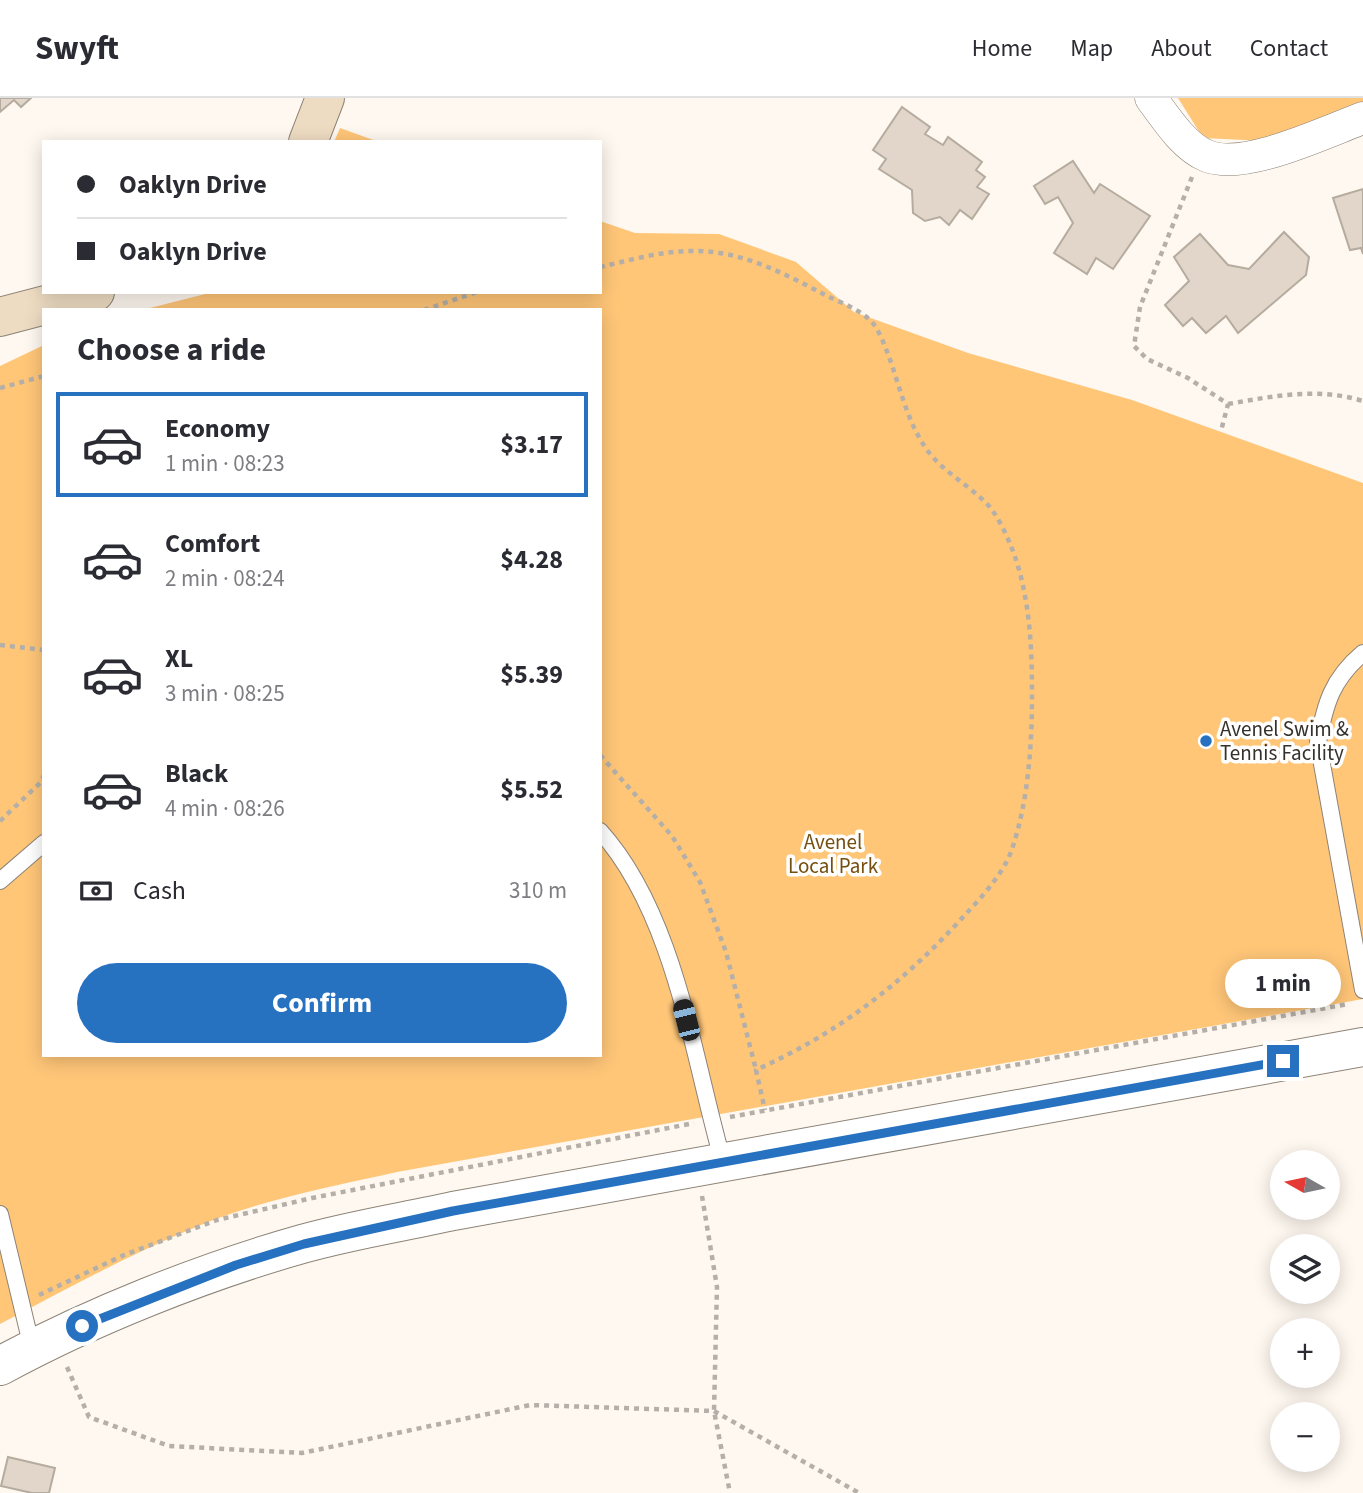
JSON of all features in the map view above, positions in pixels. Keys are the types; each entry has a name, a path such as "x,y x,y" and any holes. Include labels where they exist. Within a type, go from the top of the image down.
{"main road":[{"path":"309,140 325,98"},
{"path":"0,317 87,294"}],"street":[{"path":"1151,98 1172,127 1205,156 1224,160 1254,157 1363,118"},
{"path":"29,1350 236,1265 304,1244 453,1211 1363,1047"}],"lane":[{"path":"1363,653 1346,668 1326,703 1318,742 1363,990"},
{"path":"602,833 616,849 667,945 723,1162"},
{"path":"0,881 42,845"},
{"path":"0,1214 22,1304 29,1350"}],"path":[{"path":"1205,156 1189,182 1140,307 1134,346 1147,359 1188,378 1227,404 1286,393 1338,394 1363,401"},
{"path":"602,267 697,251 737,257 771,268 860,312 876,326 912,424 926,450 989,506 1011,547 1025,596 1032,647 1032,739 1022,803 1010,855 982,896 945,936 865,1009 829,1032 756,1070"},
{"path":"430,308 471,294"},
{"path":"0,388 42,377"},
{"path":"1221,431 1227,404"},
{"path":"0,645 42,650"},
{"path":"602,757 672,836 700,882 726,952 765,1110"},
{"path":"0,821 42,780"},
{"path":"22,1304 124,1255 216,1220 312,1198 711,1120 1349,1004"},
{"path":"702,1194 717,1287 714,1411 730,1493"},
{"path":"29,1350 89,1417 169,1446 302,1453 530,1405 714,1411 859,1493"}],"green space":[{"path":"1178,98 1363,98 1363,104 1266,141 1203,138"},
{"path":"340,128 373,140 335,140"},
{"name":"Avenel Local Park","path":"602,222 635,233 719,234 796,262 854,312 968,353 1132,400 1363,483 1363,999 397,1172 321,1189 245,1209 196,1227 121,1261 0,1324 0,366 42,346 42,1057 602,1057 602,308 150,308 205,294 602,294"}],"building":[{"path":"0,98 31,98 21,107 14,100 0,112"},
{"path":"902,107 930,127 925,134 943,145 948,137 982,162 976,170 985,177 977,187 989,194 972,219 960,210 949,225 940,217 925,221 913,213 912,190 879,169 886,159 873,150"},
{"path":"1073,161 1094,193 1100,184 1150,216 1113,269 1096,258 1087,274 1054,253 1073,223 1058,197 1045,204 1034,186"},
{"path":"1363,189 1363,254 1361,248 1350,250 1333,198"},
{"path":"1284,232 1309,257 1306,275 1238,333 1226,316 1206,333 1192,318 1183,326 1165,305 1189,281 1174,257 1200,234 1228,265 1249,269"},
{"path":"8,1457 55,1468 49,1493 32,1493 1,1486"}],"place":[{"name":"Avenel Swim & Tennis Facility","path":"1206,741"}],"route":[{"path":"82,1326 236,1265 304,1244 453,1211 1283,1061"}]}
